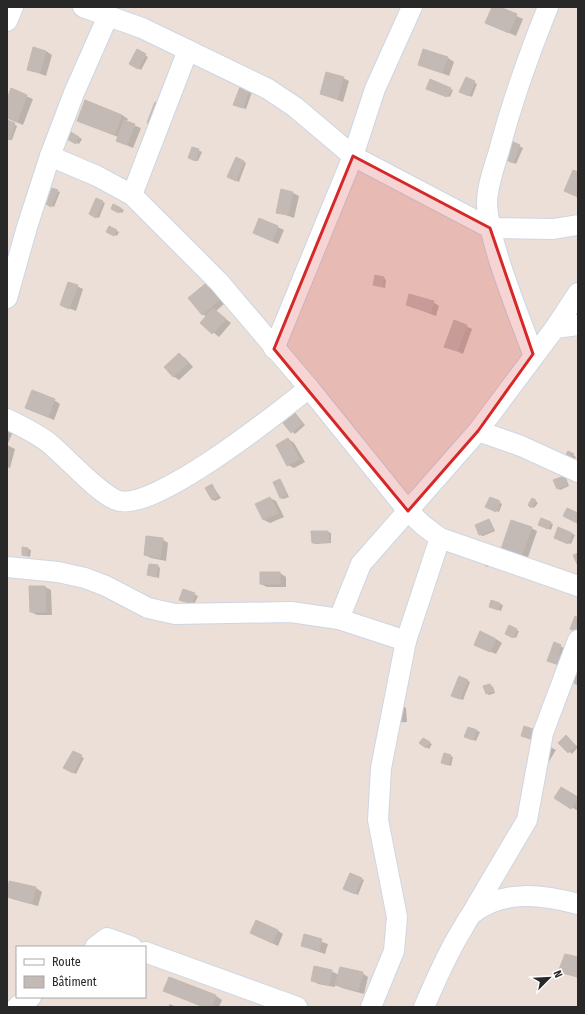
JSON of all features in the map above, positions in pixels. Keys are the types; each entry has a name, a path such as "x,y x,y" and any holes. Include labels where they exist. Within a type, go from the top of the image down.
{"street":[{"path":"7,21 13,7"},
{"path":"83,7 142,28 268,90 295,108 353,156 490,228 553,229 578,225"},
{"path":"274,349 353,156 375,89 412,7"},
{"path":"533,354 511,297 490,228 487,203 489,187 508,116 533,42 548,7"},
{"path":"7,298 27,227 50,156 74,93 108,16"},
{"path":"132,195 188,50"},
{"path":"50,156 97,176 132,195 202,263 274,349 309,388 408,511 440,538 578,586"},
{"path":"339,619 361,564 478,431 533,354 555,328 578,293"},
{"path":"555,328 578,325"},
{"path":"7,419 48,442 106,493 117,500 136,499 157,493 189,474 245,438 309,388"},
{"path":"478,431 521,446 578,472"},
{"path":"371,1007 394,951 397,917 378,820 381,768 406,641 440,538"},
{"path":"7,567 58,572 85,578 106,586 148,608 175,614 291,612 339,619 406,641"},
{"path":"424,1007 449,949 527,820 543,733 578,640"},
{"path":"472,913 495,900 526,895 562,900 578,904"},
{"path":"97,946 107,938 129,946"},
{"path":"146,952 297,1007"},
{"path":"17,1007 30,998"}],"highlighted area":[{"path":"353,156 490,228 533,354 478,431 408,511 274,349"}],"building":[{"path":"492,7 500,7 517,14 509,33 485,23"},
{"path":"33,47 46,51 40,73 27,70"},
{"path":"137,49 146,54 138,69 129,64"},
{"path":"423,49 448,57 442,73 418,65"},
{"path":"326,72 344,77 337,99 320,94"},
{"path":"466,77 475,81 469,96 459,92"},
{"path":"430,79 451,88 447,97 426,89"},
{"path":"240,87 249,90 243,108 233,105"},
{"path":"11,88 27,95 17,122 7,118 7,99"},
{"path":"85,100 122,115 114,135 77,121"},
{"path":"155,102 166,106 158,127 147,123"},
{"path":"7,120 15,123 10,140 7,139"},
{"path":"124,120 135,124 127,145 116,141"},
{"path":"69,131 79,137 76,144 65,138"},
{"path":"511,141 520,145 513,163 504,159"},
{"path":"192,147 199,149 196,161 188,158"},
{"path":"236,157 244,161 236,181 227,177"},
{"path":"573,170 578,172 578,197 564,191"},
{"path":"52,188 58,190 51,207 46,204"},
{"path":"281,189 293,192 288,215 276,213"},
{"path":"96,198 103,201 96,218 89,214"},
{"path":"113,204 121,208 119,213 111,209"},
{"path":"259,218 278,226 272,241 253,233"},
{"path":"109,226 117,230 114,236 106,232"},
{"path":"375,275 384,277 382,287 373,285"},
{"path":"68,282 78,285 69,309 60,305"},
{"path":"205,284 219,300 202,315 188,298"},
{"path":"409,294 434,301 430,313 406,305"},
{"path":"213,308 226,319 212,334 200,323"},
{"path":"454,320 467,325 457,351 444,347"},
{"path":"179,353 188,363 173,377 164,367"},
{"path":"32,390 55,399 48,417 25,408"},
{"path":"295,413 303,423 291,433 283,423"},
{"path":"288,438 300,459 287,466 276,445"},
{"path":"568,451 574,454 571,459 565,456"},
{"path":"564,476 567,485 557,489 553,480"},
{"path":"280,479 287,495 280,498 273,482"},
{"path":"212,484 218,496 212,500 205,488"},
{"path":"270,497 278,513 263,520 255,504"},
{"path":"490,497 500,501 496,512 485,507"},
{"path":"532,498 536,500 531,508 528,505"},
{"path":"567,508 578,513 577,523 563,516"},
{"path":"541,518 551,522 548,529 538,525"},
{"path":"489,519 493,530 479,535 475,525"},
{"path":"511,520 532,527 520,560 500,552"},
{"path":"558,527 572,533 568,544 554,538"},
{"path":"311,531 328,531 329,542 312,543"},
{"path":"146,536 163,538 160,558 144,555"},
{"path":"22,547 28,548 27,556 22,555"},
{"path":"578,553 578,564 577,564 573,555"},
{"path":"149,564 158,565 156,577 147,575"},
{"path":"260,572 280,572 280,584 260,584"},
{"path":"29,586 45,586 46,612 30,612"},
{"path":"183,589 195,593 192,604 179,600"},
{"path":"491,600 500,603 498,610 489,607"},
{"path":"575,616 578,618 578,632 570,629"},
{"path":"509,625 517,629 513,638 505,634"},
{"path":"480,631 496,639 490,652 474,645"},
{"path":"554,642 561,645 558,655 565,658 562,666 547,661"},
{"path":"578,671 578,685 572,682"},
{"path":"459,676 468,680 460,699 451,696"},
{"path":"490,684 493,691 486,694 483,686"},
{"path":"524,726 539,731 536,741 521,736"},
{"path":"468,727 477,730 473,740 464,737"},
{"path":"566,735 576,746 568,753 558,743"},
{"path":"423,738 430,742 426,748 419,743"},
{"path":"73,751 82,755 73,773 63,768"},
{"path":"444,753 451,755 448,765 441,763"},
{"path":"561,787 578,797 571,809 554,798"},
{"path":"350,873 362,878 355,894 343,889"},
{"path":"9,881 36,887 32,903 7,897"},
{"path":"256,920 278,930 272,943 250,933"},
{"path":"304,934 322,939 319,951 301,946"},
{"path":"565,954 578,957 578,977 558,972"},
{"path":"314,966 332,970 329,985 311,981"},
{"path":"340,967 363,972 358,991 335,985"},
{"path":"169,977 216,995 212,1007 204,1007 163,991"}]}
